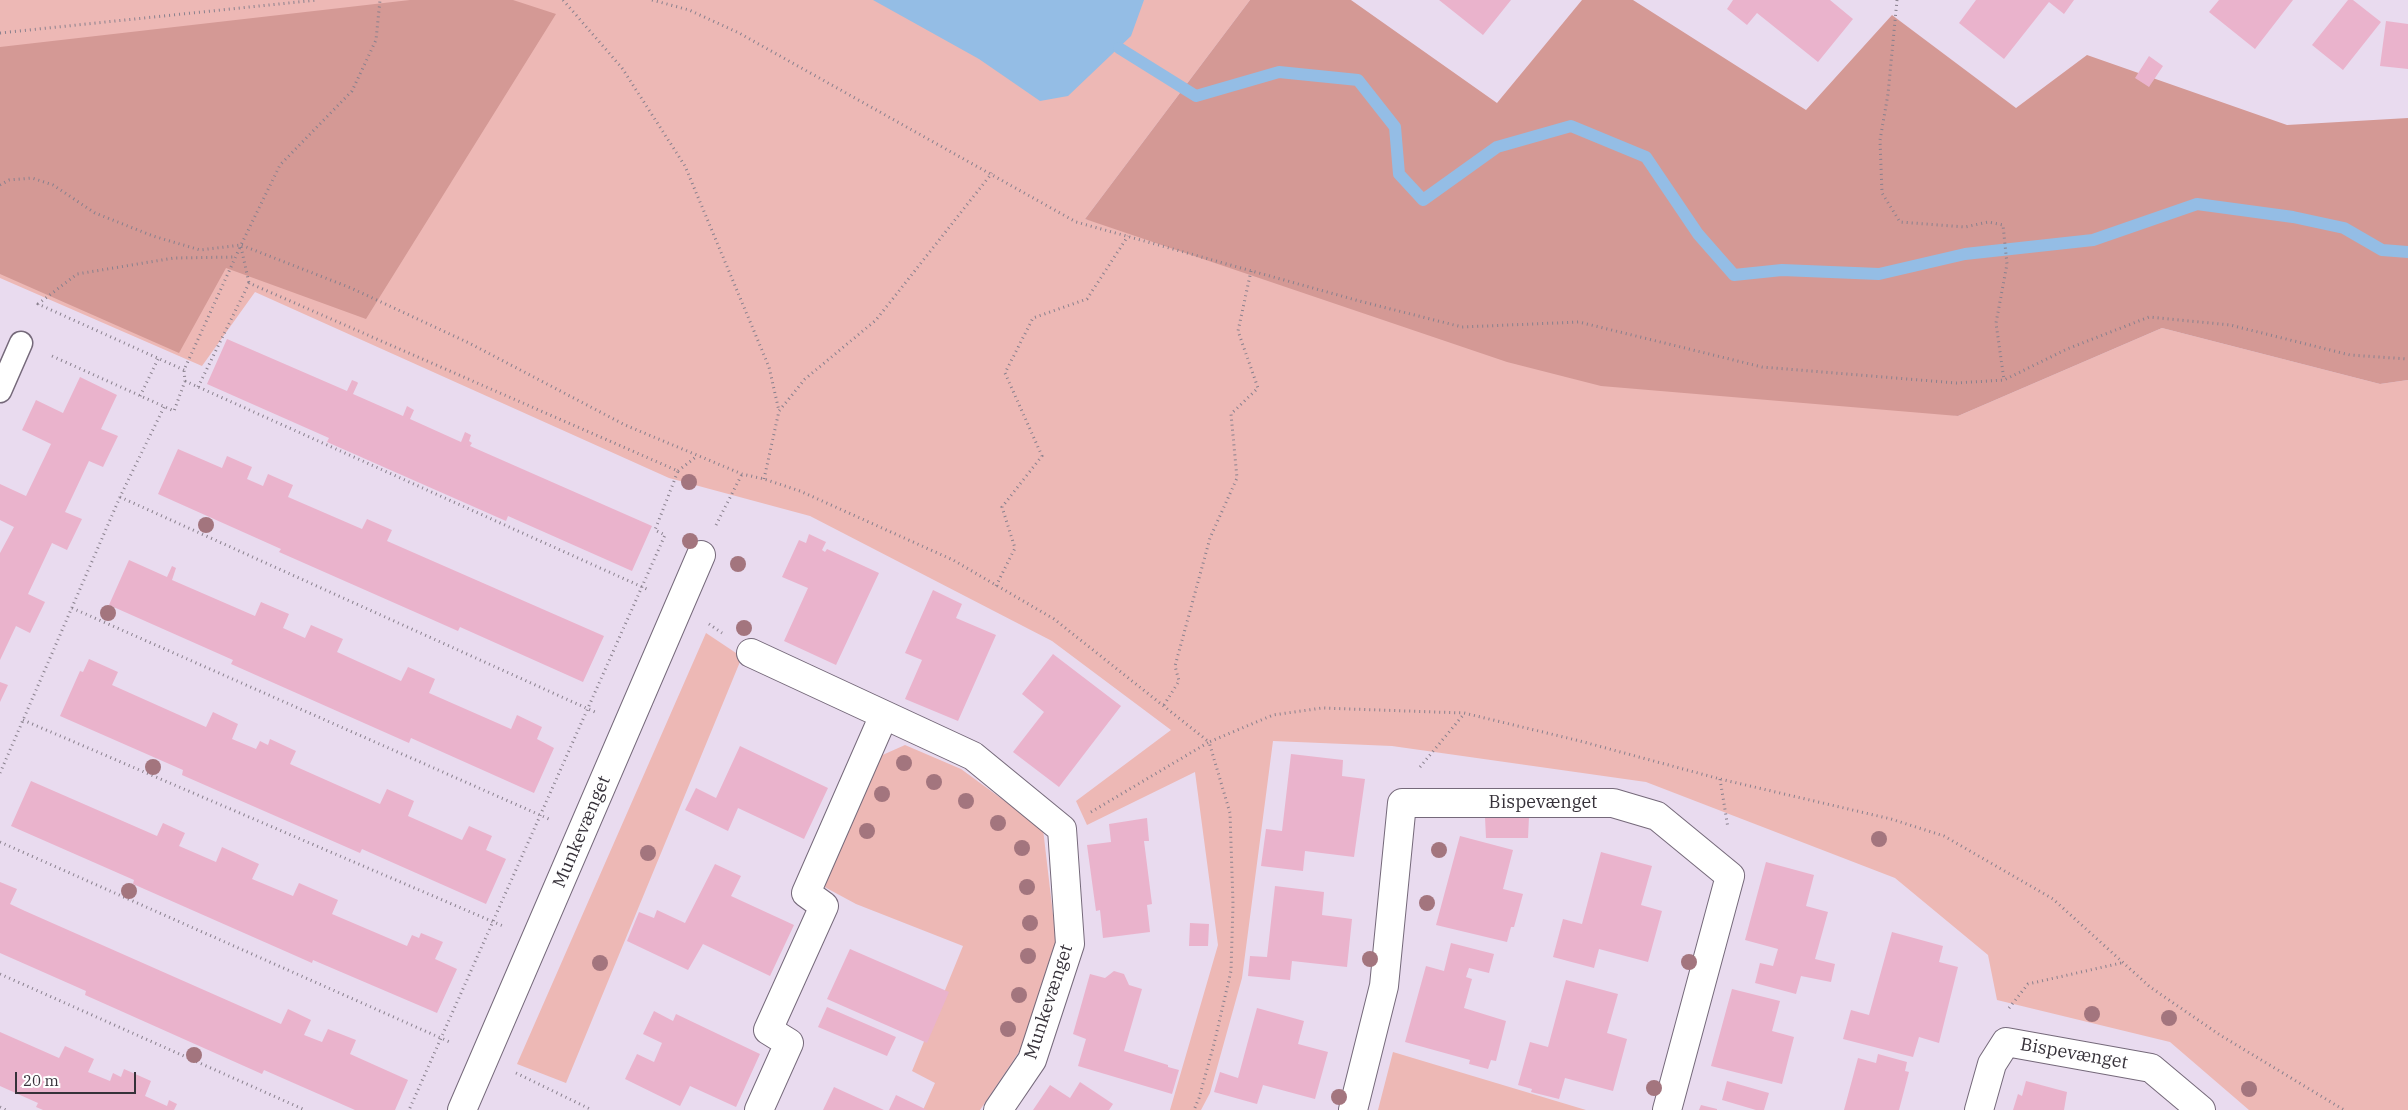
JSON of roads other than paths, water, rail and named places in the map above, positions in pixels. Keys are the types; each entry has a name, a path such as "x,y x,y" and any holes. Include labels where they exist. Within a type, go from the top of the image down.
{"street":[{"name":"Munkevænget","path":"462,1110 702,555"},
{"path":"752,653 884,715 806,893 824,906 768,1030 789,1043 760,1110"},
{"name":"Munkevænget","path":"884,715 973,756 1062,829 1070,944 1032,1060 998,1110"},
{"name":"Bispevænget","path":"1353,1110 1384,986 1402,803 1613,803 1657,816 1730,876 1667,1110"},
{"name":"Bispevænget","path":"1980,1110 1992,1064 2006,1042 2151,1068 2201,1110"}],"lane":[{"path":"0,391 21,343"}],"water":[{"path":"873,0 1144,0 1131,36 1068,96 1040,101 979,59"}],"waterway":[{"path":"1119,48 1196,96 1279,72 1358,80 1395,127 1399,174 1423,200 1497,147 1571,126 1646,157 1698,234 1734,275 1782,270 1879,274 1965,254 2093,240 2197,204 2293,217 2344,228 2382,250 2408,252"}]}
